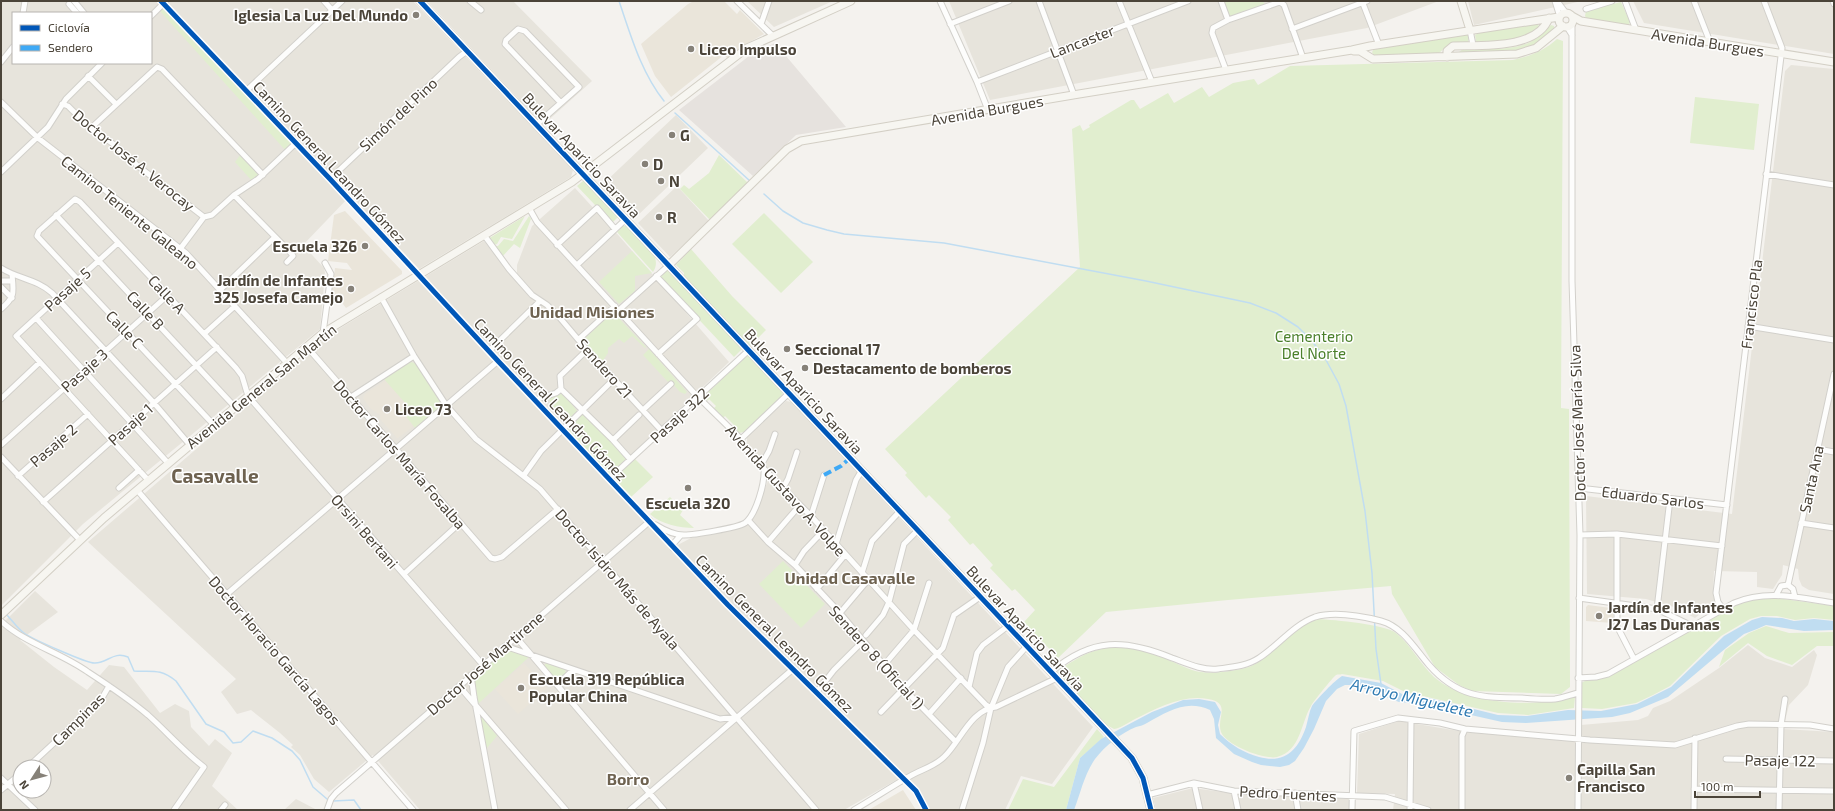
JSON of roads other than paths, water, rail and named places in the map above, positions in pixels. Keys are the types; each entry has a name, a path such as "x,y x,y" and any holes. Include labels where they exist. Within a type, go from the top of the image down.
{"street":[{"path":"23,12 25,1"},
{"path":"324,1 332,10"},
{"path":"246,91 342,1"},
{"name":"Bulevar Aparicio Saravia","path":"420,1 1106,730 1138,768 1151,810"},
{"path":"470,1 481,10"},
{"path":"737,1 772,35"},
{"path":"761,24 769,1"},
{"name":"Avenida General San Martín","path":"1,615 80,540 189,444 323,333 584,174 739,54 772,35 851,1"},
{"path":"940,1 977,82 988,110"},
{"path":"950,24 1009,1"},
{"path":"1039,1 1074,94"},
{"path":"1119,1 1152,82"},
{"name":"Lancaster","path":"977,82 1188,1"},
{"path":"1221,1 1228,20"},
{"path":"1461,1 1470,30 1473,46"},
{"name":"Doctor José María Silva","path":"1556,1 1573,36 1572,281 1580,535 1578,810"},
{"path":"1586,8 1612,1"},
{"path":"1625,1 1636,30"},
{"path":"1694,1 1710,42"},
{"name":"Francisco Pla","path":"1723,609 1718,602 1716,593 1782,48 1764,1"},
{"path":"152,15 164,2"},
{"name":"Camino General Leandro Gómez","path":"164,2 246,91 330,178 534,400 650,521 673,548 816,693 916,791 926,810"},
{"path":"1226,70 1212,33 1213,28 1228,20 1281,2 1303,58"},
{"path":"1292,29 1364,2 1377,46 1369,51 1370,57"},
{"path":"71,3 80,12"},
{"path":"1447,57 1447,51 1453,46 1473,46 1518,42 1539,32 1547,24 1549,18"},
{"name":"Avenida Burgues","path":"669,265 787,149 796,143 806,140 988,110 1074,94 1549,18 1581,21 1834,62"},
{"name":"Avenida Burgues","path":"1352,50 1360,51 1370,57 1379,59 1517,54 1529,51 1541,44 1566,20"},
{"path":"536,124 561,103 579,87 525,30 518,29 506,40 505,44 561,103"},
{"path":"1,62 12,48"},
{"name":"Simón del Pino","path":"330,178 467,51"},
{"path":"1,172 38,138 48,126 62,104 101,64"},
{"path":"91,128 157,67 162,69 263,175"},
{"path":"88,76 116,104"},
{"name":"Camino Teniente Galeano","path":"1,102 38,138 180,249 287,363"},
{"name":"Doctor José A. Verocay","path":"62,104 68,106 91,128 204,217"},
{"path":"180,249 204,217 212,215 234,195 263,175 296,143"},
{"path":"1766,174 1834,185"},
{"path":"234,195 293,256 287,262"},
{"name":"Calle A","path":"56,215 75,199 80,202 240,374 248,396"},
{"name":"Avenida Gustavo A. Volpe","path":"529,208 537,222 557,245 658,354 741,439 745,448 762,467 811,516 914,630 986,705 991,708"},
{"path":"557,245 596,208 615,229"},
{"name":"Calle C","path":"56,215 37,234 38,238 213,424"},
{"name":"Calle B","path":"56,215 148,312 234,407"},
{"path":"577,265 626,219"},
{"name":"Sendero 21","path":"484,235 509,269 540,302 548,305 587,350 662,431"},
{"path":"220,290 275,237"},
{"name":"Pasaje 5","path":"40,362 16,336 56,297 118,243"},
{"path":"323,333 331,274 325,263"},
{"path":"579,339 669,265"},
{"path":"1,268 12,275 38,282 56,297 154,403 189,444"},
{"path":"1,309 12,298 14,292 12,275"},
{"path":"656,276 696,319 658,354"},
{"path":"1,281 12,281"},
{"path":"1,288 12,298"},
{"name":"Pasaje 3","path":"1,445 168,295"},
{"name":"Doctor Isidro Más de Ayala","path":"381,297 414,356 446,405 476,439 540,489 816,810"},
{"path":"489,351 540,302"},
{"path":"204,334 235,306"},
{"path":"36,318 168,463"},
{"path":"1748,326 1834,340"},
{"name":"Doctor Carlos María Fosalba","path":"307,346 491,558 495,559 502,557 558,509"},
{"name":"Pasaje 1","path":"43,502 216,347"},
{"path":"534,400 556,393 560,386 560,376 587,350"},
{"name":"Pasaje 322","path":"609,479 749,350"},
{"path":"351,398 414,356"},
{"path":"227,594 498,361"},
{"path":"1,399 40,362 148,480"},
{"name":"Santa Ana","path":"1788,585 1834,374"},
{"path":"524,475 541,451 610,384"},
{"path":"643,410 671,384"},
{"path":"560,386 630,459"},
{"path":"741,439 789,393"},
{"name":"Orsini Bertani","path":"248,396 483,665"},
{"name":"Pasaje 2","path":"18,476 88,414"},
{"path":"613,440 639,415"},
{"path":"650,521 670,532 681,535 735,527 748,520 759,495 764,478 762,467 775,434"},
{"path":"1818,449 1834,452"},
{"path":"783,488 788,479 797,452"},
{"path":"1,457 80,540"},
{"path":"118,488 140,470"},
{"path":"836,544 856,480 862,470"},
{"path":"811,516 824,475"},
{"name":"Eduardo Sarlos","path":"1579,488 1727,505"},
{"name":"Doctor Horacio García Lagos","path":"137,490 413,810"},
{"path":"1657,609 1670,499"},
{"path":"768,542 800,505"},
{"path":"862,573 872,541 900,511"},
{"name":"Sendero 8 (Oficial 1)","path":"748,520 768,542 795,565 840,614 904,689 956,742"},
{"name":"Doctor José Martirene","path":"327,810 334,795 372,761 650,521"},
{"path":"404,574 460,523"},
{"path":"1801,523 1834,528"},
{"path":"795,565 804,551 824,530"},
{"path":"866,635 882,616 889,602 904,544 918,530"},
{"path":"1580,535 1617,534 1722,546"},
{"path":"1617,534 1617,626 1634,660"},
{"path":"673,548 681,535"},
{"path":"817,589 846,555"},
{"path":"840,614 868,580"},
{"path":"884,665 914,630 929,583"},
{"path":"1776,595 1779,588 1788,585 1793,589 1795,597"},
{"path":"1578,678 1602,676 1634,660 1723,609 1749,597 1776,595 1834,603"},
{"path":"881,712 889,702 904,689 943,648 954,615 980,597"},
{"path":"1579,598 1617,602 1657,609 1692,626"},
{"path":"1051,672 1070,658 1088,650 1115,644 1147,648 1200,668 1216,669 1235,667 1248,664 1260,658 1313,618 1339,614 1383,621 1400,631 1438,675 1464,692 1486,698 1554,699 1578,693"},
{"path":"1,621 22,637 76,664 109,686 147,715 190,757 204,767 174,810"},
{"path":"969,687 977,653 983,645 1008,626"},
{"path":"516,637 664,810"},
{"path":"816,693 834,670 863,641"},
{"path":"505,646 720,719 736,717"},
{"path":"962,810 983,744 991,708 1008,666 1027,646"},
{"path":"630,810 793,669"},
{"path":"557,685 573,670"},
{"path":"472,675 476,707 495,810"},
{"path":"929,714 961,678"},
{"path":"854,810 904,780 933,765 944,757 966,726 975,718 991,708 1057,678"},
{"name":"Campinas","path":"37,759 102,698 109,686"},
{"path":"459,686 566,810"},
{"path":"1779,810 1781,725 1785,699"},
{"path":"1352,810 1354,732 1392,719 1440,722 1465,729 1675,745 1737,726 1749,724 1826,727 1834,729"},
{"path":"1410,807 1411,720"},
{"path":"1462,810 1462,736 1465,729"},
{"path":"1694,810 1695,738"},
{"name":"Pasaje 122","path":"1726,759 1834,761"},
{"path":"1,778 35,810"},
{"path":"1,790 12,781"},
{"path":"1194,784 1200,810"},
{"name":"Pedro Fuentes","path":"1147,795 1194,784 1234,791 1384,798 1410,807 1428,810"},
{"path":"1694,789 1834,792"},
{"path":"1234,791 1238,810"},
{"path":"1295,793 1298,810"},
{"path":"221,810 225,805"}],"water":[{"name":"Arroyo Miguelete","path":"1762,617 1782,618 1794,621 1814,619 1834,621 1834,630 1804,631 1766,625 1744,634 1668,697 1630,713 1612,717 1526,723 1502,722 1422,704 1399,702 1354,685 1345,685 1337,689 1326,701 1314,729 1295,761 1289,765 1280,767 1261,765 1234,754 1216,738 1214,719 1210,710 1202,707 1185,706 1162,714 1145,724 1130,730 1119,736 1108,745 1091,765 1085,777 1074,810 1066,810 1080,758 1101,739 1152,712 1183,700 1199,699 1215,702 1221,712 1218,725 1220,734 1238,748 1248,753 1268,759 1283,757 1294,748 1303,735 1312,706 1335,681 1342,676 1381,683 1404,695 1429,698 1498,715 1527,716 1568,710 1601,711 1637,704 1671,687 1724,636 1752,620"}],"waterway":[{"path":"619,1 632,40 643,66 656,90 664,101"},
{"path":"675,113 750,181"},
{"name":"Arroyo Miguelete","path":"764,194 783,211 803,223 827,230 844,234 944,243 1146,281 1250,303 1276,313 1298,327 1312,341 1326,360 1339,384 1346,406 1365,511 1372,573 1376,649 1381,684"},
{"path":"6,614 19,629 28,636 82,659 95,663 118,655 128,657 134,671 160,672 165,674 176,681 206,724 224,732 233,743 241,742 253,731 272,738 292,751 300,760 313,787 327,799"},
{"path":"333,801 354,800 361,810"}],"place":[{"name":"Iglesia La Luz Del Mundo","path":"416,15"},
{"name":"Liceo Impulso","path":"691,49"},
{"name":"G","path":"672,135"},
{"name":"D","path":"645,164"},
{"name":"N","path":"661,181"},
{"name":"R","path":"659,217"},
{"name":"Escuela 326","path":"365,246"},
{"name":"Jardín de Infantes 325 Josefa Camejo","path":"351,289"},
{"name":"Seccional 17","path":"787,349"},
{"name":"Destacamento de bomberos","path":"805,368"},
{"name":"Liceo 73","path":"387,409"},
{"name":"Escuela 320","path":"688,488"},
{"name":"Jardín de Infantes J27 Las Duranas","path":"1599,616"},
{"name":"Escuela 319 República Popular China","path":"521,688"},
{"name":"Capilla San Francisco","path":"1569,778"}],"district":[{"name":"Unidad Misiones","path":"592,311"},
{"name":"Casavalle","path":"215,475"},
{"name":"Unidad Casavalle","path":"850,577"},
{"name":"Borro","path":"628,778"}],"park label":[{"name":"Cementerio Del Norte","path":"1314,344"}]}
